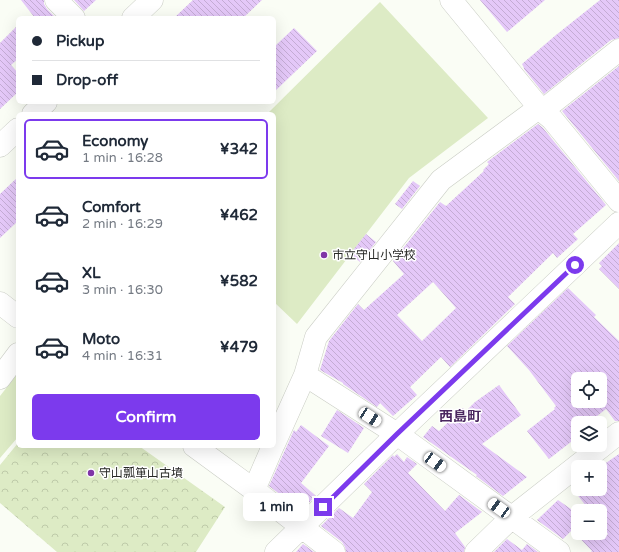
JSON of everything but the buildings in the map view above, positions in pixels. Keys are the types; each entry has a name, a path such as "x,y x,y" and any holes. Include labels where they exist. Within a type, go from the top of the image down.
{"street":[{"path":"56,0 72,16"},
{"path":"135,16 152,0"},
{"path":"451,0 619,201"},
{"path":"276,440 305,375 316,337 441,180 541,109 619,50"},
{"path":"35,112 44,104"},
{"path":"0,146 16,131"},
{"path":"276,552 619,222"},
{"path":"0,303 16,315"},
{"path":"0,378 16,357"},
{"path":"305,375 397,434 559,552"},
{"path":"476,552 512,517 619,433"},
{"path":"197,448 334,552"},
{"path":"254,490 273,448"}],"green space":[{"path":"380,2 488,118 409,178 297,324 276,304 276,112 269,112"},
{"path":"16,376 16,439 0,458 0,396"},
{"path":"16,445 16,448 142,448 225,507 196,552 57,552 0,503 0,465"}],"place":[{"name":"市立守山小学校","path":"324,255"},
{"name":"守山瓢箪山古墳","path":"91,473"}],"district":[{"name":"西島町","path":"460,416"}],"route":[{"path":"323,507 397,434 575,265"}]}
